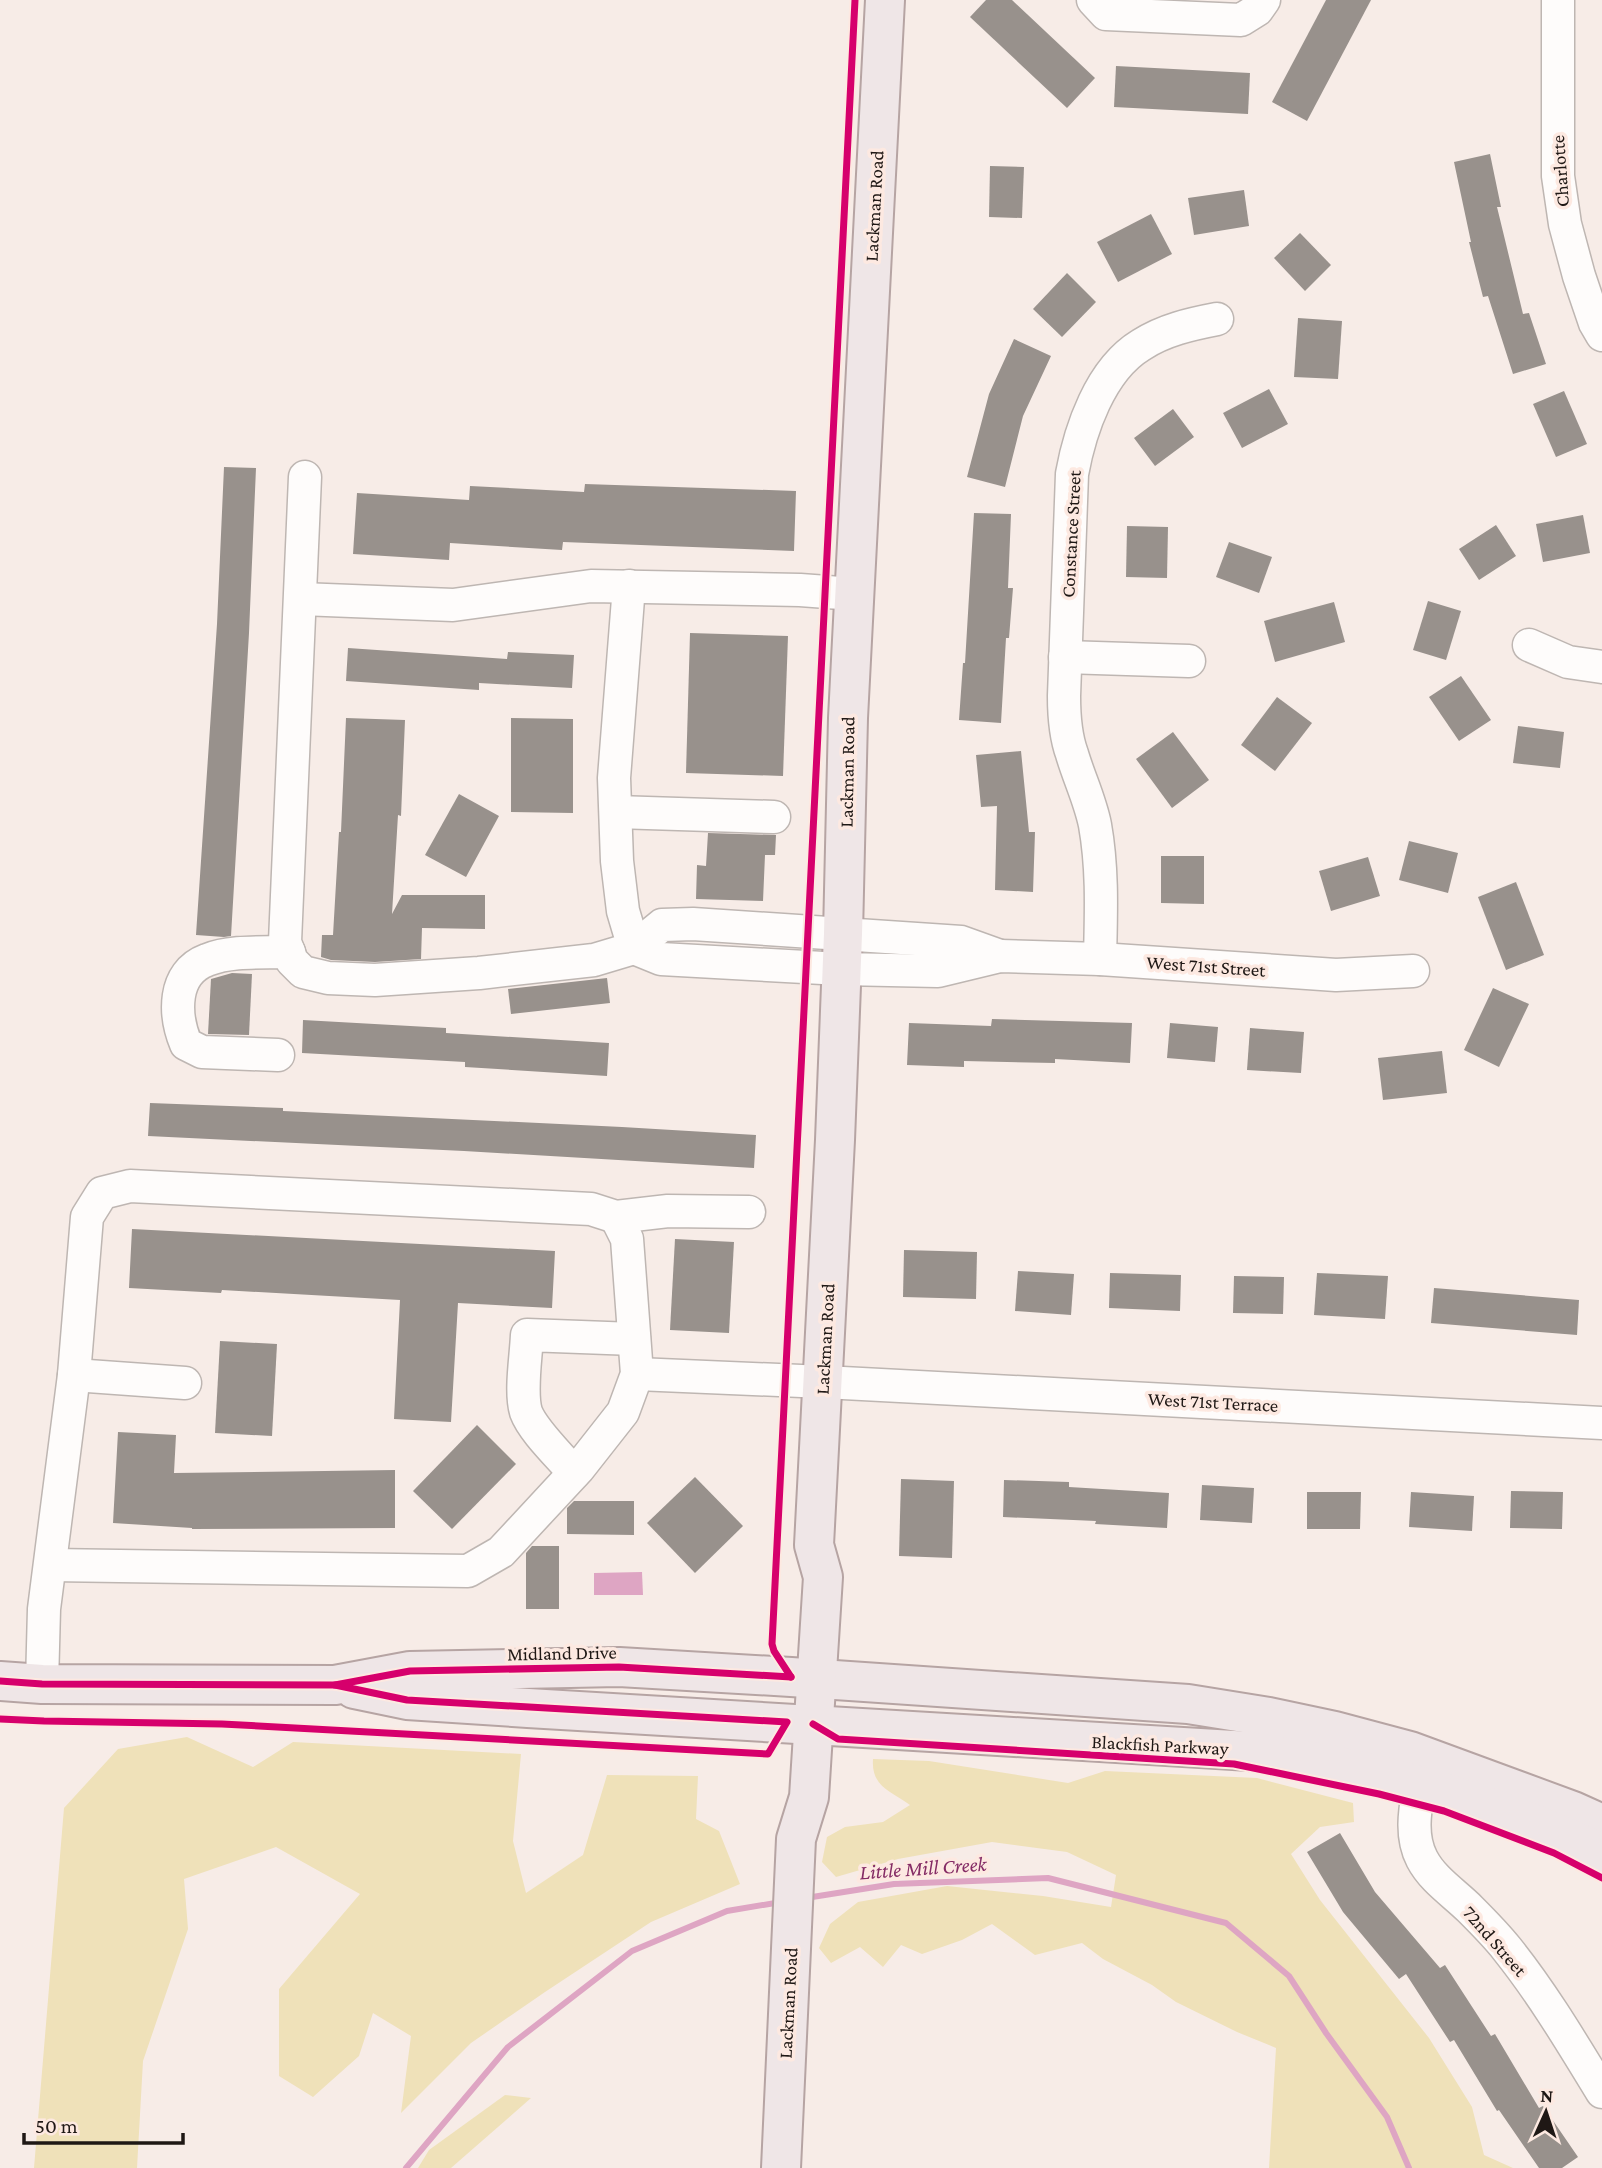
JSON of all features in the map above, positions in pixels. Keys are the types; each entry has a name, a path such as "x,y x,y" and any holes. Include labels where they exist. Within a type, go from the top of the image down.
{"main road":[{"name":"Lackman Road","path":"781,2168 796,1839 784,1797 800,1723 804,1678 798,1574 814,1545 824,1382 842,952 848,718 885,0"},
{"name":"Midland Drive","path":"0,1681 42,1684 335,1685 410,1671 619,1667 804,1678"},
{"name":"Blackfish Parkway","path":"804,1678 1188,1704 1269,1717 1410,1751 1602,1824"},
{"name":"Midland Drive","path":"335,1685 407,1700 800,1723"},
{"name":"Blackfish Parkway","path":"800,1723 1250,1751 1334,1765 1419,1785 1502,1812 1602,1853"}],"street":[{"path":"1093,0 1106,14 1241,20 1257,10 1264,0"},
{"name":"Charlotte","path":"1558,0 1558,176 1565,225 1579,276 1595,323 1602,335"},
{"name":"Constance Street","path":"1100,959 1102,882 1095,823 1071,753 1065,723 1072,474 1078,443 1099,392 1118,366 1139,346 1163,334 1189,324 1217,319"},
{"path":"305,477 285,942 292,961 303,972 328,978 375,980 480,973 594,960 634,948 623,911 617,862 614,778 629,586"},
{"path":"301,599 453,604 591,586 800,590 854,594"},
{"path":"1529,645 1568,662 1602,667"},
{"path":"1065,657 1189,661"},
{"path":"616,812 774,817"},
{"name":"West 71st Street","path":"634,948 662,925 693,924 842,952 961,942 1000,956 1100,959 1336,975 1413,971"},
{"path":"278,1055 202,1052 186,1044 177,1012 179,990 189,971 207,960 234,954 289,952"},
{"path":"42,1684 44,1609 74,1375 87,1217 102,1193 130,1186 591,1209 616,1217 668,1211 749,1212"},
{"path":"51,1565 468,1571 501,1552 574,1473 623,1412 637,1374 627,1239 616,1217"},
{"path":"574,1473 533,1426 527,1415 524,1402 527,1335 634,1339"},
{"name":"West 71st Terrace","path":"637,1374 1602,1423"},
{"path":"74,1375 185,1383"},
{"name":"72nd Street","path":"1419,1785 1415,1831 1416,1845 1422,1859 1430,1871 1506,1948 1556,2016 1602,2092"}],"shaded area":[{"path":"642,1572 643,1595 594,1595 594,1573"},
{"path":"187,1737 253,1767 293,1742 521,1754 513,1841 526,1893 583,1855 607,1775 698,1776 696,1819 719,1831 740,1884 651,1922 545,1992 471,2043 401,2113 411,2036 373,2013 359,2056 313,2097 279,2076 279,1989 360,1894 276,1847 184,1879 188,1929 143,2061 137,2168 34,2168 64,1808 118,1749"},
{"path":"873,1759 929,1761 1068,1783 1105,1771 1257,1778 1353,1803 1354,1822 1320,1827 1291,1854 1320,1900 1429,2038 1472,2107 1484,2155 1513,2168 1269,2168 1276,2048 1176,2002 1152,1985 1103,1959 1082,1943 1035,1955 992,1924 962,1940 922,1954 901,1945 883,1967 860,1947 831,1963 819,1948 830,1924 858,1902 947,1886 1043,1896 1111,1907 1116,1875 1067,1852 992,1842 898,1859 836,1877 822,1862 827,1837 845,1827 883,1822 910,1805 879,1782 875,1776"},
{"path":"505,2095 531,2098 451,2168 418,2168 429,2150"}],"building":[{"path":"986,0 1012,0 1095,78 1067,108 970,17"},
{"path":"1326,0 1371,0 1307,121 1272,102"},
{"path":"1116,66 1250,73 1248,114 1114,107"},
{"path":"1490,154 1501,207 1497,207 1523,314 1529,313 1546,364 1513,374 1488,296 1483,297 1469,242 1454,162"},
{"path":"990,166 1024,167 1022,218 989,217"},
{"path":"1244,190 1249,226 1194,235 1188,198"},
{"path":"1151,214 1172,254 1118,282 1097,242"},
{"path":"1300,233 1331,265 1305,291 1274,258"},
{"path":"1067,273 1096,302 1062,337 1033,309"},
{"path":"1298,318 1342,321 1338,379 1294,377"},
{"path":"1014,339 1051,356 1023,416 1005,487 967,477 989,394"},
{"path":"1269,389 1288,424 1242,448 1223,413"},
{"path":"1564,391 1587,444 1556,457 1533,404"},
{"path":"1173,409 1194,437 1155,466 1134,438"},
{"path":"224,467 256,468 231,936 224,937 196,935 217,624"},
{"path":"585,484 796,491 794,551 563,542 562,550 450,543 449,560 353,554 357,493 469,500 470,486 584,492"},
{"path":"974,513 1011,514 1008,588 1013,588 1009,638 1006,638 1001,723 959,720"},
{"path":"1583,515 1590,553 1543,562 1536,524"},
{"path":"1496,525 1516,556 1479,580 1459,549"},
{"path":"1127,526 1168,527 1167,578 1126,577"},
{"path":"1229,542 1272,557 1259,593 1216,577"},
{"path":"1428,601 1461,611 1446,660 1413,650"},
{"path":"1334,602 1345,642 1275,662 1264,621"},
{"path":"690,633 788,636 783,776 686,773"},
{"path":"348,648 507,659 508,652 574,655 572,688 479,683 479,690 346,681"},
{"path":"1461,676 1491,720 1459,741 1429,697"},
{"path":"1277,697 1312,723 1275,771 1241,745"},
{"path":"346,718 405,720 401,816 398,815 392,914 402,895 485,895 485,929 422,928 421,959 375,962 321,957 322,935 333,935"},
{"path":"511,718 573,719 573,813 511,812"},
{"path":"1518,726 1564,732 1560,768 1513,763"},
{"path":"1173,732 1209,780 1172,808 1136,759"},
{"path":"1021,751 1029,832 1035,832 1033,892 995,890 997,806 981,807 976,755"},
{"path":"459,794 499,816 466,877 425,855"},
{"path":"708,833 776,835 775,855 765,855 763,901 696,899 697,865 706,866"},
{"path":"1409,841 1458,853 1448,893 1399,880"},
{"path":"1161,856 1204,856 1204,904 1161,903"},
{"path":"1368,857 1380,896 1331,911 1319,871"},
{"path":"1516,882 1544,955 1506,970 1478,897"},
{"path":"232,973 252,974 249,1035 208,1034 211,979"},
{"path":"607,978 610,1003 511,1014 508,989"},
{"path":"1493,988 1529,1004 1499,1067 1464,1050"},
{"path":"992,1019 1132,1023 1130,1063 1055,1059 1055,1063 964,1061 964,1067 907,1065 909,1023 991,1026"},
{"path":"303,1020 446,1028 446,1033 609,1043 607,1076 465,1067 465,1062 302,1053"},
{"path":"1170,1023 1218,1027 1215,1062 1167,1058"},
{"path":"1250,1028 1304,1032 1301,1073 1247,1070"},
{"path":"1442,1051 1447,1093 1383,1100 1378,1058"},
{"path":"150,1103 756,1135 754,1168 148,1136"},
{"path":"132,1229 555,1251 552,1308 458,1303 451,1422 394,1419 400,1300 222,1290 221,1293 129,1288"},
{"path":"675,1239 734,1242 729,1333 670,1330"},
{"path":"904,1250 977,1252 976,1299 903,1297"},
{"path":"1018,1271 1074,1274 1071,1315 1015,1311"},
{"path":"1110,1273 1181,1275 1180,1311 1109,1308"},
{"path":"1317,1273 1388,1276 1385,1319 1314,1315"},
{"path":"1234,1276 1284,1277 1283,1314 1233,1313"},
{"path":"1434,1288 1579,1300 1577,1335 1431,1323"},
{"path":"220,1341 277,1344 272,1436 215,1433"},
{"path":"477,1425 516,1464 452,1529 413,1491"},
{"path":"118,1432 176,1435 174,1473 395,1470 395,1528 192,1529 113,1523"},
{"path":"695,1477 743,1526 695,1573 647,1523"},
{"path":"901,1479 954,1481 952,1558 899,1556"},
{"path":"1004,1480 1069,1482 1069,1487 1169,1493 1167,1528 1095,1524 1096,1521 1003,1517"},
{"path":"1202,1485 1254,1488 1252,1523 1200,1520"},
{"path":"1511,1491 1563,1492 1562,1529 1510,1528"},
{"path":"1307,1492 1361,1492 1360,1529 1307,1529"},
{"path":"1411,1492 1474,1496 1472,1531 1409,1527"},
{"path":"574,1501 634,1501 634,1535 567,1534 567,1508"},
{"path":"532,1546 559,1546 559,1609 526,1609 526,1553"},
{"path":"1340,1833 1375,1892 1440,1968 1445,1965 1491,2036 1495,2034 1539,2108 1543,2106 1578,2157 1562,2168 1539,2168 1499,2110 1497,2111 1454,2040 1450,2042 1406,1974 1399,1979 1343,1912 1307,1852"}],"waterway":[{"name":"Little Mill Creek","path":"806,1898 894,1884 1048,1878 1226,1923 1289,1976 1326,2033 1387,2117 1409,2168"},
{"name":"Little Mill Creek","path":"406,2168 508,2047 632,1951 727,1911 781,1902"}],"cycle path":[{"path":"791,1677 772,1644 855,0"},
{"path":"0,1681 42,1684 335,1685 410,1671 619,1667 791,1677"},
{"path":"0,1719 222,1724 768,1754 787,1722 407,1700 335,1685"},
{"path":"813,1724 838,1739 1234,1764 1379,1794 1444,1811 1554,1853 1602,1878"}]}
